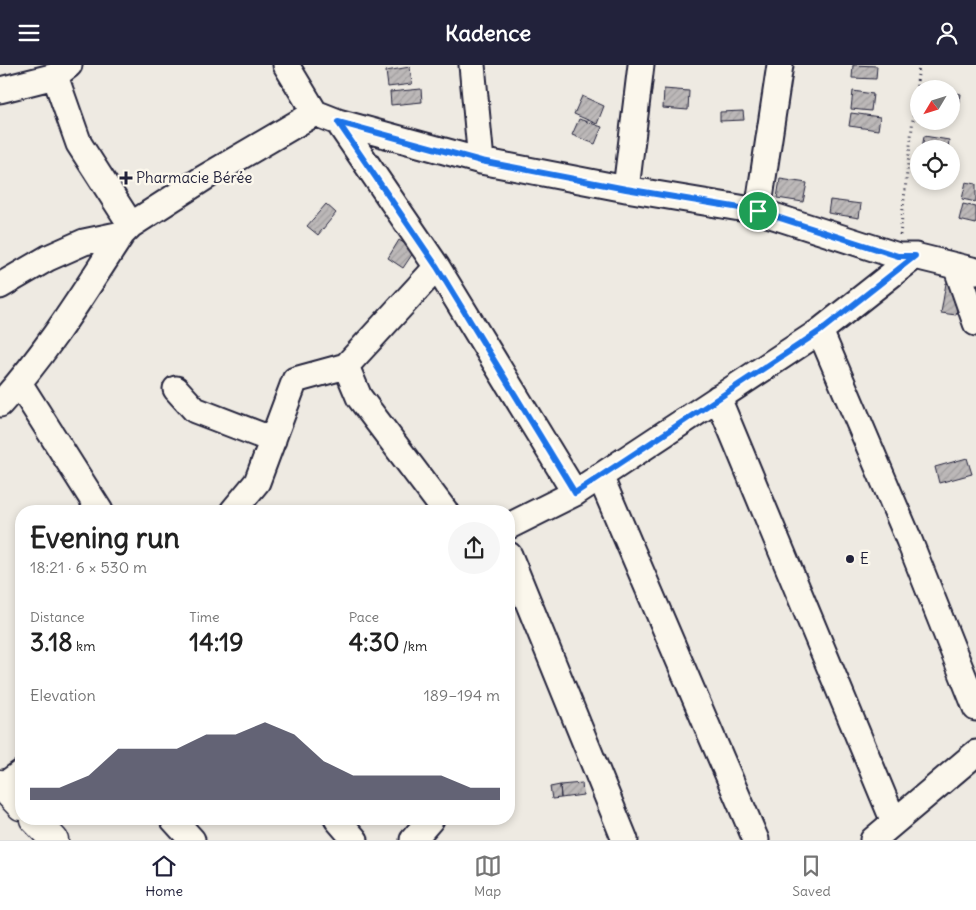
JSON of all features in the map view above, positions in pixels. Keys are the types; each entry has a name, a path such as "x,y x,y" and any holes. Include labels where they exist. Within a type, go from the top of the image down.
{"main road":[{"path":"8,781 15,794"},
{"path":"40,825 54,840"}],"street":[{"path":"286,65 315,113 338,122 481,161 626,189 758,211 907,256 966,269 976,323"},
{"path":"472,65 481,161"},
{"path":"626,189 641,65"},
{"path":"758,211 780,65"},
{"path":"0,90 62,70 79,144 126,229"},
{"path":"0,285 48,258 84,242 126,229 204,178 315,113"},
{"path":"338,122 437,267 575,493"},
{"path":"0,404 20,383 39,358 126,229"},
{"path":"515,523 575,493 820,331 907,256"},
{"path":"238,505 257,482 295,380 346,366 437,267"},
{"path":"820,331 909,540 976,708"},
{"path":"346,366 359,397 440,505"},
{"path":"20,383 96,505"},
{"path":"176,389 195,410 273,440"},
{"path":"718,398 894,822"},
{"path":"600,476 756,840"},
{"path":"515,570 625,840"},
{"path":"873,840 976,753"},
{"path":"179,825 192,840"},
{"path":"341,825 355,840"},
{"path":"413,840 425,825"}],"path":[{"path":"907,256 919,65"}],"building":[{"path":"853,65 877,66 876,79 852,78"},
{"path":"410,67 412,84 388,87 386,71"},
{"path":"421,89 422,102 391,105 390,92"},
{"path":"664,89 689,91 688,110 663,108"},
{"path":"853,91 873,94 871,111 851,109"},
{"path":"582,96 604,106 597,124 574,114"},
{"path":"743,111 744,120 720,121 720,112"},
{"path":"851,113 880,117 878,130 849,126"},
{"path":"579,119 602,127 595,144 572,135"},
{"path":"924,136 949,140 923,140"},
{"path":"780,179 807,183 803,202 777,198"},
{"path":"966,182 976,184 976,202 962,199"},
{"path":"830,200 861,204 859,218 828,213"},
{"path":"326,204 336,213 318,235 307,226"},
{"path":"963,204 976,207 976,224 959,220"},
{"path":"399,240 415,250 403,268 388,258"},
{"path":"946,283 961,286 956,315 941,313"},
{"path":"967,458 972,474 939,483 935,467"},
{"path":"582,783 583,795 561,798 560,785"},
{"path":"560,785 561,798 552,799 550,787"}],"place":[{"name":"Pharmacie Bérée","path":"126,178"},
{"name":"E","path":"850,559"}],"route":[{"path":"338,122 481,161 626,189 758,211 898,256 915,256 820,331 575,493 437,267 338,122"}]}
